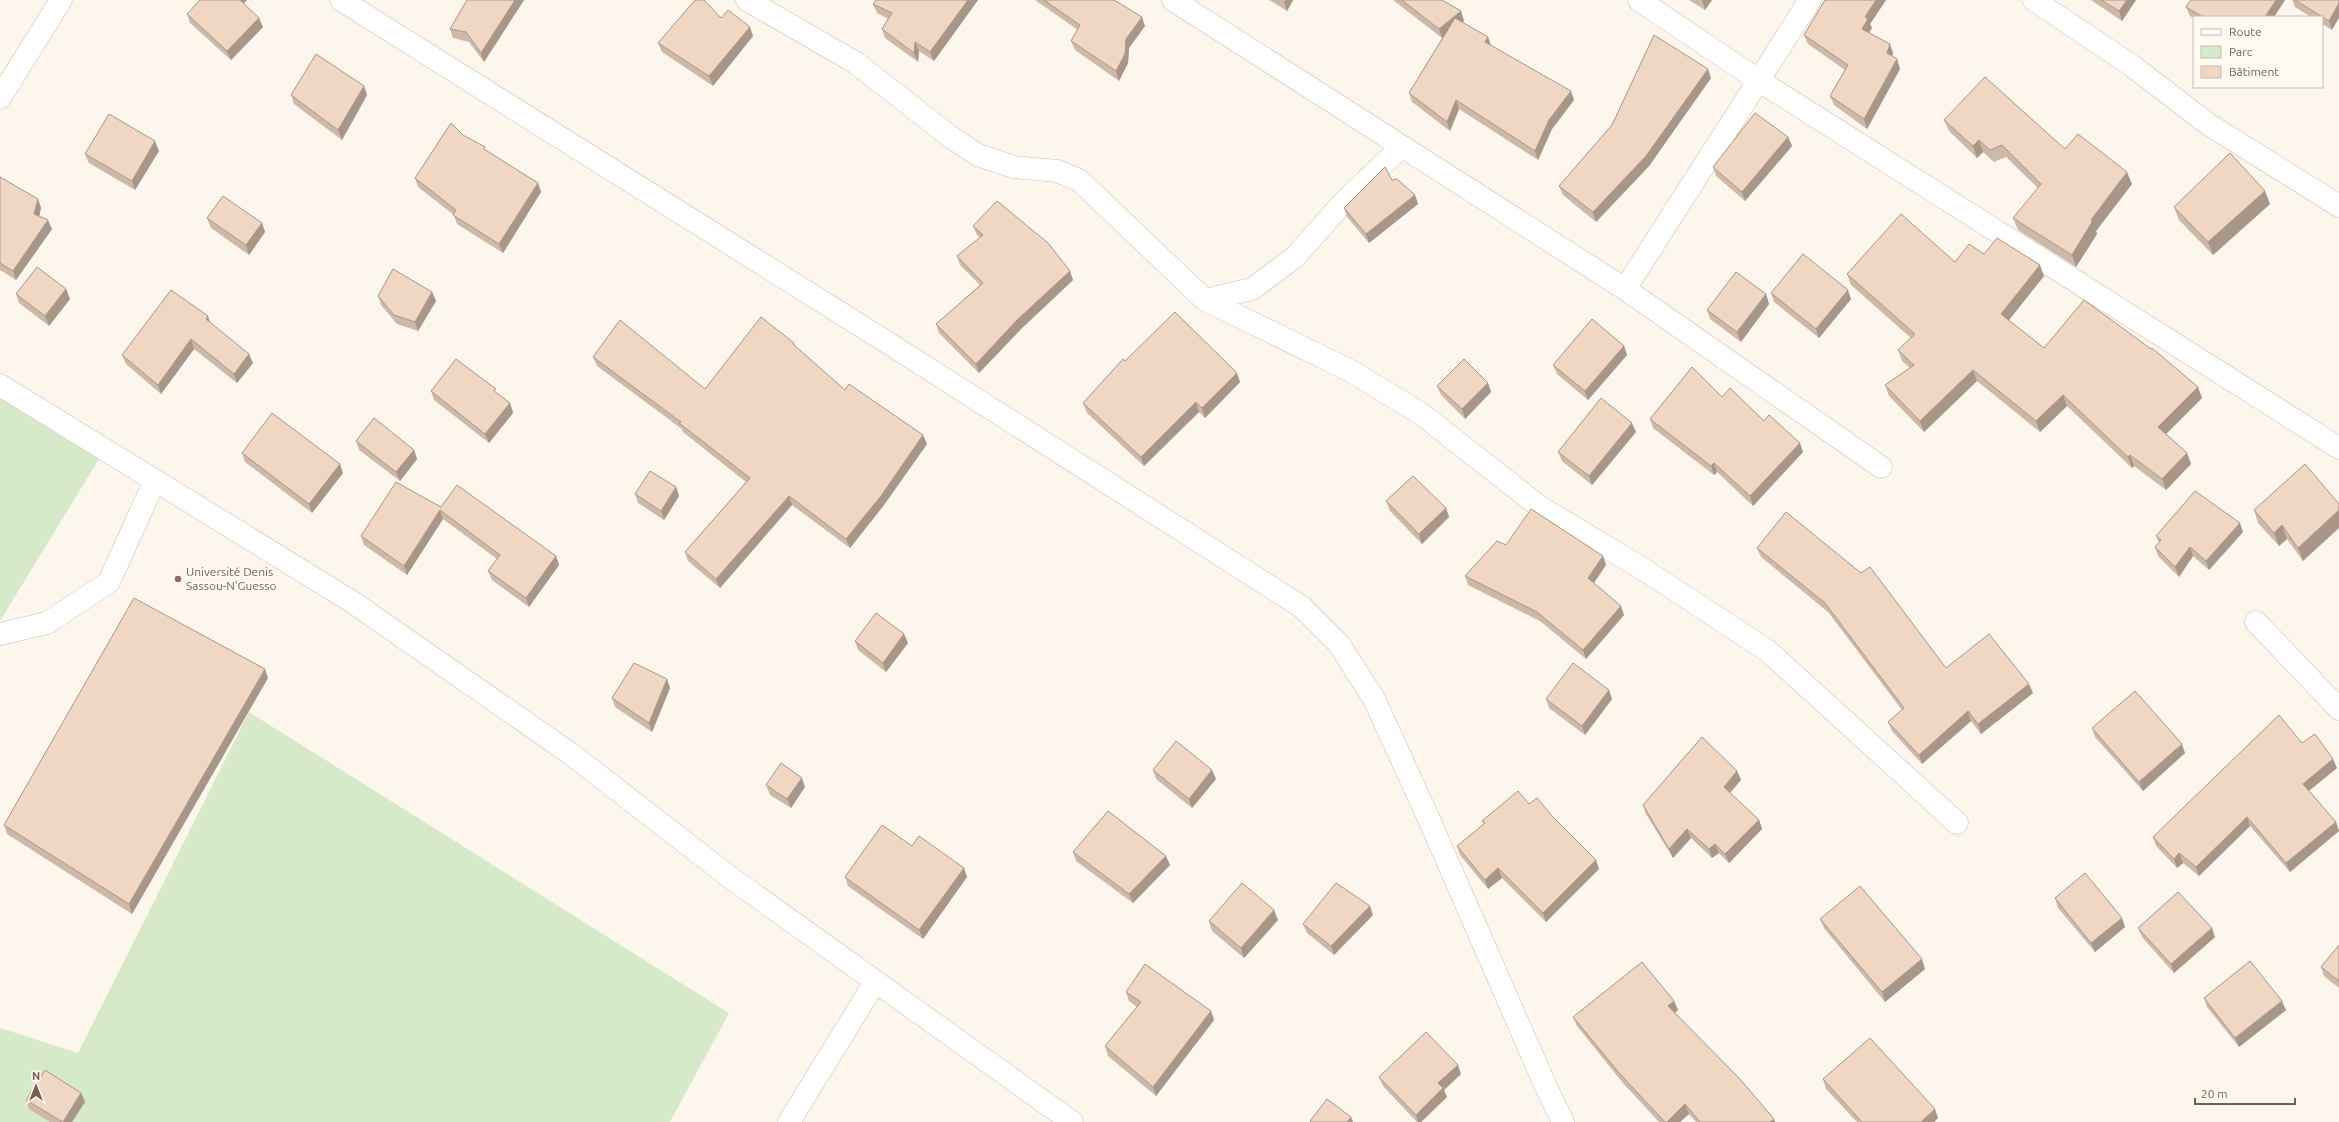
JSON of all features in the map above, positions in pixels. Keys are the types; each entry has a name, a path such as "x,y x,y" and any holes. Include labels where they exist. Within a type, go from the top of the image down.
{"street":[{"path":"0,98 61,0"},
{"path":"341,0 885,341 1302,608 1339,644 1374,699 1428,817 1546,1087 1564,1122"},
{"path":"747,0 856,63 952,138 978,156 1014,167 1057,172 1078,180 1205,300 1349,370 1420,413 1540,507 1644,570 1768,651 1957,823"},
{"path":"1173,0 1625,289 1881,467"},
{"path":"1639,0 1758,80 2339,448"},
{"path":"1625,289 1810,0"},
{"path":"2034,0 2131,65 2208,124 2339,206"},
{"path":"1205,300 1252,289 1295,257 1340,205 1401,147"},
{"path":"0,385 370,614 570,754 731,878 1072,1122"},
{"path":"0,634 46,623 109,582 155,480"},
{"path":"2256,622 2339,709"},
{"path":"789,1122 875,982"}],"green space":[{"path":"0,387 105,449 0,621"},
{"path":"249,712 729,1013 670,1122 0,1122 0,1028 78,1053"}],"building":[{"path":"200,0 240,0 259,18 227,51 187,14"},
{"path":"467,0 515,0 481,53 466,32 450,29"},
{"path":"695,0 704,0 721,18 728,10 750,27 709,76 658,43"},
{"path":"876,0 968,0 930,52 915,42 914,53 882,29 892,13 873,4"},
{"path":"1044,0 1114,0 1142,17 1126,39 1125,54 1116,71 1071,41 1080,25"},
{"path":"1402,0 1442,0 1461,11 1439,29"},
{"path":"1825,0 1876,0 1865,17 1868,19 1862,29 1890,44 1887,53 1897,59 1864,119 1830,96 1848,65 1804,35"},
{"path":"2101,0 2127,0 2119,11"},
{"path":"2191,0 2276,0 2266,16 2201,16 2186,7"},
{"path":"2295,0 2339,0 2339,3 2329,21"},
{"path":"1455,18 1488,37 1485,42 1571,91 1549,120 1535,151 1456,100 1447,122 1409,93"},
{"path":"1654,35 1708,69 1646,156 1593,212 1559,186 1612,125"},
{"path":"316,54 364,86 338,130 291,95"},
{"path":"1985,77 2065,149 2078,134 2127,172 2091,220 2092,222 2072,255 2013,218 2041,184 2002,145 1990,150 1979,140 1973,146 1944,120"},
{"path":"1755,113 1788,137 1742,192 1713,167"},
{"path":"109,114 155,141 132,181 85,154"},
{"path":"451,123 463,135 485,147 484,149 538,183 499,244 453,215 456,210 415,178"},
{"path":"2230,153 2265,191 2208,242 2174,207"},
{"path":"1385,167 1392,180 1397,179 1415,195 1366,234 1344,208"},
{"path":"0,177 38,199 34,214 48,220 13,271 0,263"},
{"path":"223,196 262,223 246,245 207,218"},
{"path":"997,201 1048,243 1070,271 1018,319 976,364 936,324 983,283 957,256 983,235 973,226"},
{"path":"1901,214 1955,262 1969,244 1984,254 1997,238 2040,265 2001,314 2044,348 2084,300 2151,349 2152,348 2198,387 2158,427 2187,453 2162,479 2130,455 2128,457 2063,395 2036,421 1973,370 1920,421 1885,385 1914,365 1898,350 1915,334 1847,274"},
{"path":"1803,254 1848,290 1816,329 1771,293"},
{"path":"37,267 66,289 45,316 16,294"},
{"path":"393,269 432,292 415,322 394,315 378,296"},
{"path":"1736,272 1766,294 1737,332 1707,310"},
{"path":"171,290 208,316 206,319 249,354 234,374 191,339 158,385 122,355"},
{"path":"1175,312 1237,373 1202,408 1196,402 1141,457 1083,403 1123,359 1125,361"},
{"path":"761,317 794,343 793,344 845,390 849,384 923,435 881,496 846,539 789,496 716,579 685,552 750,478 679,423 681,422 593,357 620,320 705,389"},
{"path":"1592,319 1624,346 1585,391 1553,365"},
{"path":"456,359 496,389 494,391 510,403 485,434 431,391"},
{"path":"1464,359 1488,383 1462,409 1437,386"},
{"path":"1692,367 1722,397 1730,388 1764,421 1769,415 1800,443 1750,496 1714,463 1711,466 1650,419"},
{"path":"1601,398 1632,423 1589,476 1558,452"},
{"path":"272,413 340,464 309,504 242,453"},
{"path":"374,418 414,450 396,472 356,441"},
{"path":"2305,464 2339,504 2339,510 2298,548 2282,525 2274,533 2254,510"},
{"path":"650,471 676,487 661,511 635,494"},
{"path":"1413,476 1446,508 1419,534 1386,501"},
{"path":"396,482 441,507 457,485 556,556 526,598 488,571 500,555 440,510 404,566 361,536"},
{"path":"2195,491 2240,523 2206,561 2190,547 2175,567 2155,547 2161,540 2156,536"},
{"path":"1531,509 1603,556 1588,578 1621,606 1583,650 1537,612 1465,576 1497,541 1506,545"},
{"path":"1786,512 1861,573 1870,567 1946,668 1989,634 2029,684 1978,724 1968,711 1919,755 1888,722 1904,708 1825,603 1757,548"},
{"path":"134,598 265,669 129,904 4,825"},
{"path":"876,613 904,634 883,663 855,641"},
{"path":"634,663 667,679 649,723 612,698"},
{"path":"1573,663 1609,690 1582,726 1546,699"},
{"path":"2135,691 2182,744 2139,782 2092,728"},
{"path":"2279,715 2302,743 2315,734 2333,759 2303,784 2336,822 2286,863 2247,817 2196,867 2179,853 2174,859 2153,837"},
{"path":"1702,737 1737,771 1724,787 1759,820 1725,854 1715,844 1709,849 1687,829 1669,849 1643,805"},
{"path":"1176,741 1212,770 1189,799 1153,770"},
{"path":"781,763 802,778 787,799 766,785"},
{"path":"1518,791 1529,804 1537,798 1553,817 1596,860 1543,913 1498,868 1485,880 1457,846 1485,823 1482,821"},
{"path":"1108,811 1166,856 1129,894 1073,852"},
{"path":"882,825 912,846 919,836 964,868 919,930 845,877"},
{"path":"2085,873 2122,918 2091,943 2055,898"},
{"path":"1242,883 1274,910 1241,948 1209,921"},
{"path":"1336,883 1370,906 1331,946 1303,924"},
{"path":"1860,886 1922,959 1882,992 1820,919"},
{"path":"2178,892 2212,928 2171,964 2138,928"},
{"path":"2339,945 2339,981 2321,967"},
{"path":"2250,961 2282,1001 2235,1038 2204,998"},
{"path":"1642,962 1674,1001 1668,1006 1739,1078 1774,1119 1770,1122 1700,1122 1685,1104 1667,1122 1665,1122 1620,1074 1573,1017"},
{"path":"1145,964 1211,1011 1153,1087 1105,1046 1141,1002 1126,992"},
{"path":"1426,1032 1458,1065 1438,1083 1443,1088 1416,1115 1379,1077"},
{"path":"1870,1038 1935,1109 1921,1122 1862,1122 1823,1079"},
{"path":"45,1070 81,1093 63,1122 26,1100"},
{"path":"1327,1099 1351,1117 1347,1122 1310,1121"}],"place":[{"name":"Université Denis Sassou-N'Guesso","path":"178,579"}]}
